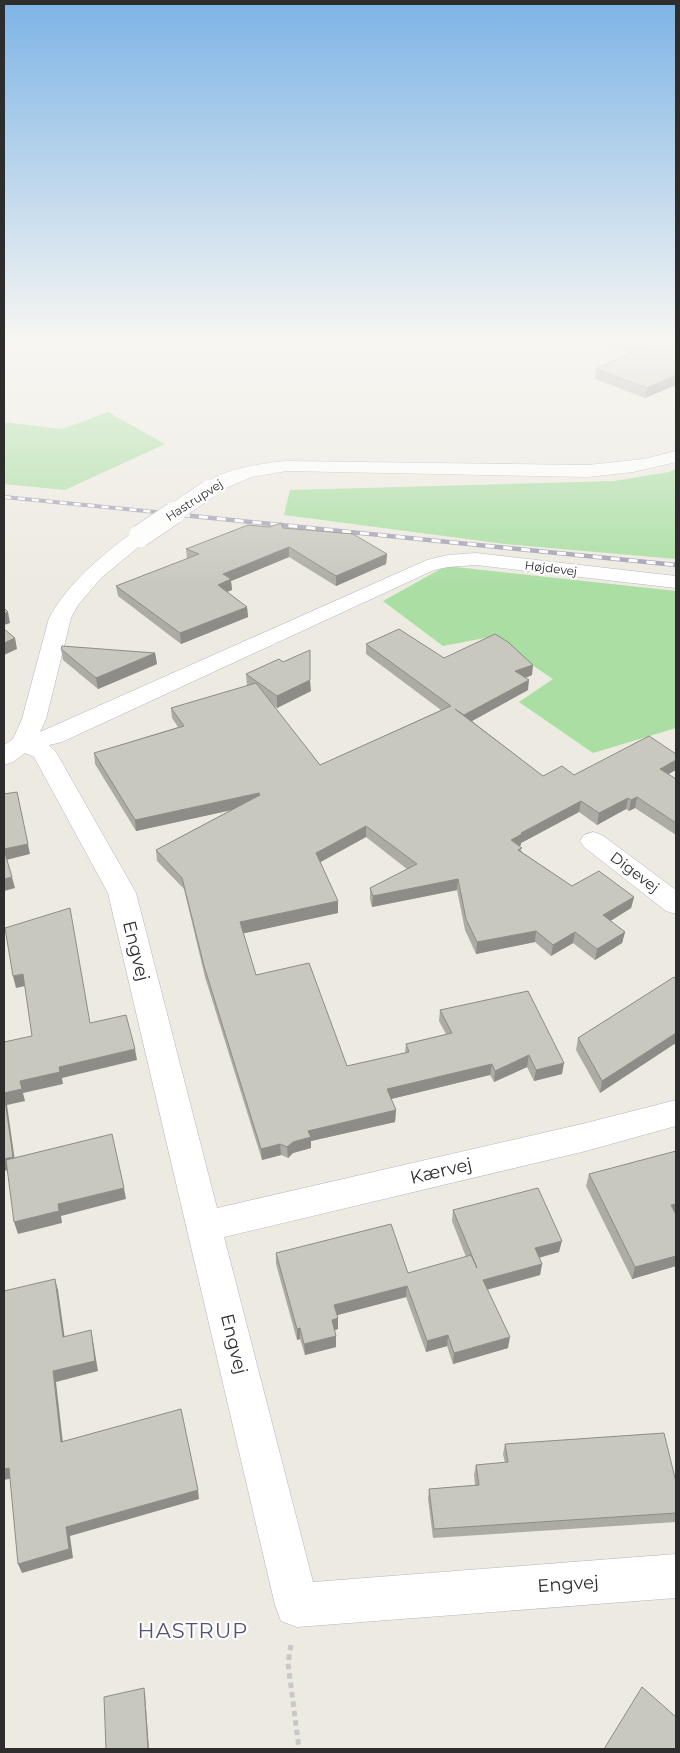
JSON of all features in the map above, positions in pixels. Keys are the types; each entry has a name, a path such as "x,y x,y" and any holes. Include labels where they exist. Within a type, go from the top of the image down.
{"street":[{"name":"Hastrupvej","path":"14,750 34,719 60,618 68,602 91,574 140,536 208,489 226,479 244,472 286,466 588,471 630,466 676,456"},
{"name":"Højdevej","path":"14,750 53,737 427,566 448,561 476,559 676,582"},
{"name":"Engvej","path":"14,750 44,752 122,893 297,1605 676,1576"},
{"name":"Digevej","path":"593,841 676,904"},
{"name":"Kærvej","path":"205,1226 582,1138 676,1112"}],"path":[{"path":"297,1605 288,1663 299,1749"}],"green space":[{"path":"4,424 62,429 76,424 129,424 165,444 65,490 4,484"},
{"path":"676,469 676,559 505,544 284,515 290,490 614,481 669,472"},
{"path":"446,566 676,591 676,728 593,753 519,702 553,679 490,637 443,646 383,601"}],"building":[{"path":"281,523 283,528 353,534 387,554 336,576 289,547 223,574 231,579 218,585 247,607 180,633 116,586 199,554 186,549 248,525 269,527"},
{"path":"4,629 15,638 4,643"},
{"path":"399,629 444,658 495,634 508,642 533,665 515,671 529,680 464,715 455,709 543,776 562,766 574,775 649,736 676,754 676,760 660,769 676,779 676,823 637,797 631,800 628,798 599,813 581,801 511,840 522,848 518,850 572,886 599,871 634,897 603,915 625,932 597,949 575,932 553,945 536,931 477,942 466,919 458,879 373,896 370,888 417,864 366,826 316,853 338,901 240,922 256,975 309,963 347,1066 409,1052 406,1044 452,1033 440,1010 528,991 564,1063 536,1070 529,1055 495,1071 492,1064 387,1089 396,1110 308,1131 311,1137 293,1142 287,1147 280,1144 261,1149 204,966 182,878 156,850 260,795 259,793 135,820 94,753 184,726 171,708 256,683 320,765 451,706 366,644"},
{"path":"62,646 155,653 96,678 61,649"},
{"path":"310,650 310,680 277,696 246,674 279,659 283,662"},
{"path":"17,792 28,844 4,849 4,794"},
{"path":"4,850 12,877 4,879"},
{"path":"70,908 90,1023 126,1015 135,1049 59,1067 60,1072 20,1081 22,1089 4,1093 4,1042 32,1036 23,974 13,976 5,928"},
{"path":"674,977 676,979 676,1033 602,1081 578,1038"},
{"path":"4,1093 13,1157 4,1159"},
{"path":"112,1134 124,1188 58,1204 59,1211 14,1222 6,1160"},
{"path":"676,1151 676,1204 671,1205 676,1215 676,1256 635,1267 589,1174"},
{"path":"538,1188 562,1241 535,1248 542,1264 483,1280 510,1337 454,1353 448,1335 427,1341 407,1286 334,1305 338,1318 332,1320 336,1336 304,1344 300,1328 297,1329 276,1253 391,1224 408,1273 471,1255 477,1268 453,1210"},
{"path":"55,1279 63,1337 91,1330 95,1361 53,1371 61,1442 181,1409 198,1490 66,1527 69,1549 18,1564 9,1468 4,1469 4,1291"},
{"path":"664,1433 676,1482 676,1513 434,1529 429,1489 479,1485 476,1465 508,1462 505,1444"},
{"path":"642,1687 676,1717 676,1749 604,1749"},
{"path":"144,1688 148,1749 106,1749 104,1697"}],"railway":[{"path":"4,497 176,514"},
{"path":"163,513 676,565"}],"district":[{"name":"HASTRUP","path":"193,1630"}]}
